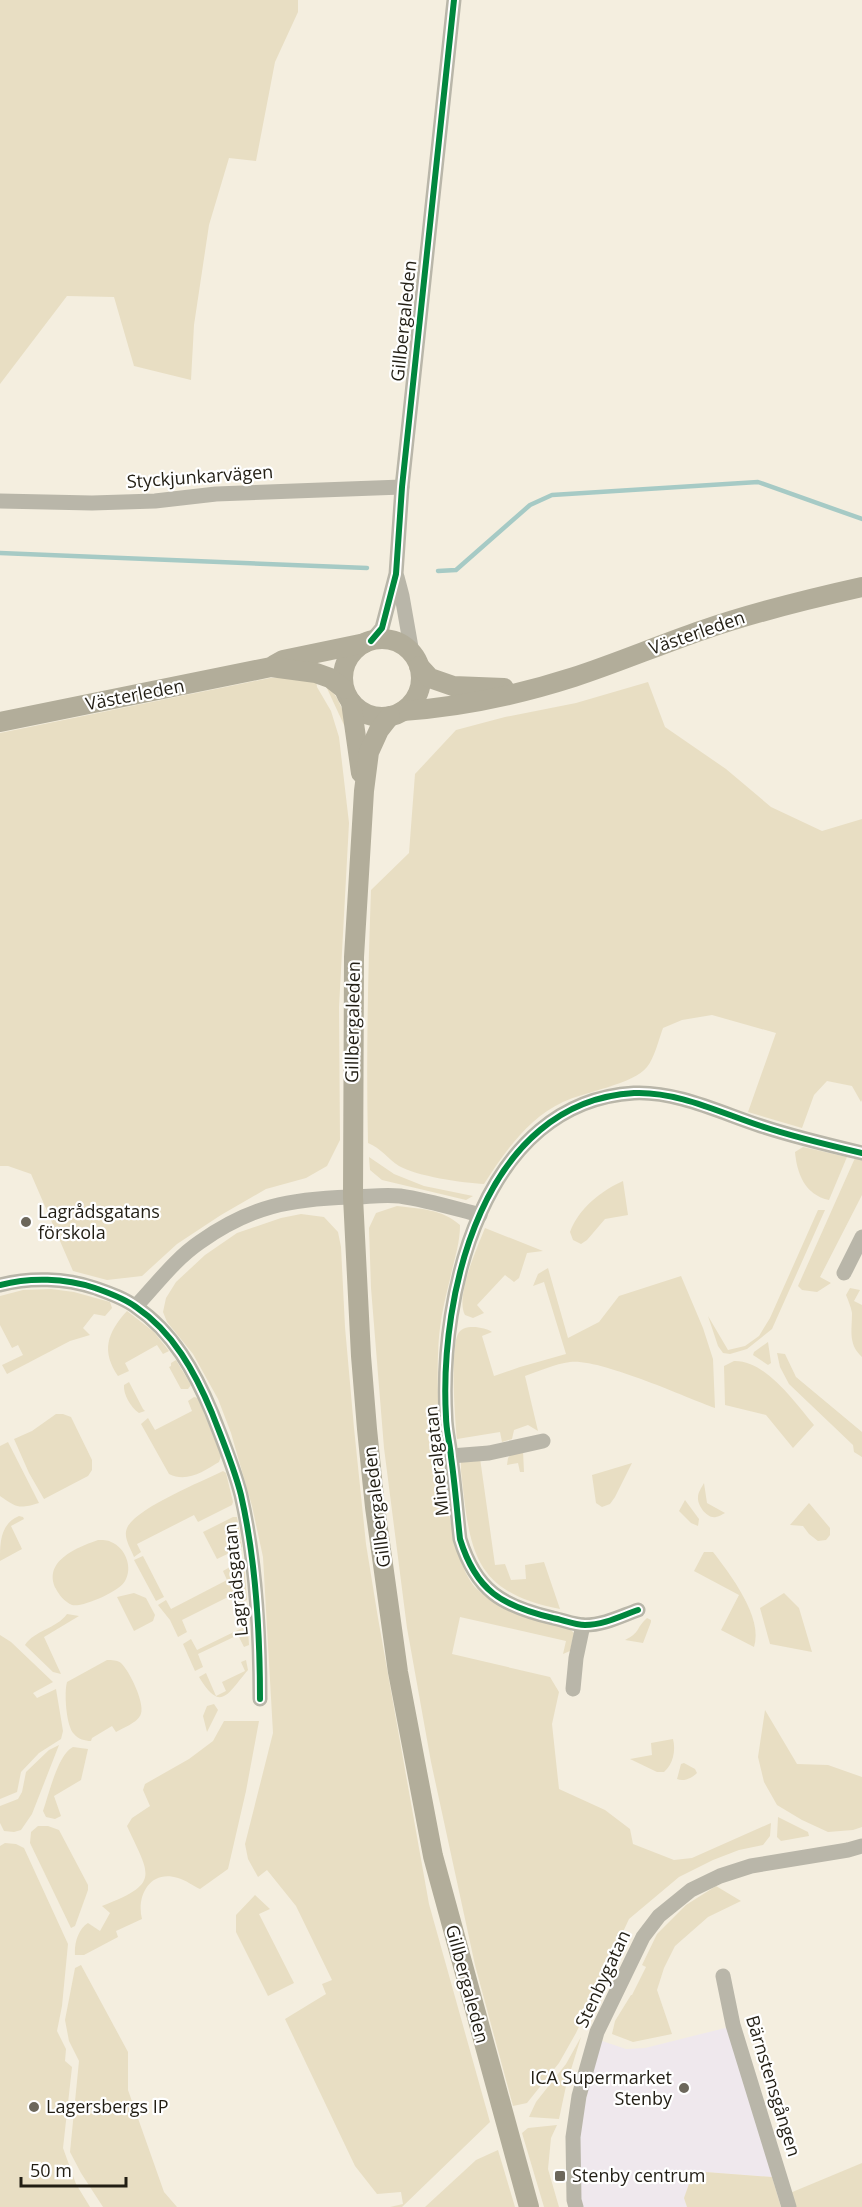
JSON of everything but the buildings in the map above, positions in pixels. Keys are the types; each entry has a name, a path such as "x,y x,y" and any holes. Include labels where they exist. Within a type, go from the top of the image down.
{"main road":[{"name":"Västerleden","path":"397,714 513,695 573,678 744,616 862,587"},
{"path":"386,639 393,641 415,659 421,680 417,694 397,714 368,715 348,695 343,676 348,660 358,648 368,642 386,639"},
{"name":"Västerleden","path":"271,668 282,660 368,642"},
{"name":"Västerleden","path":"415,659 430,678 453,686 534,688"},
{"name":"Västerleden","path":"0,722 271,668 316,673 330,678 348,695"},
{"name":"Gillbergaleden","path":"348,695 364,791"},
{"name":"Gillbergaleden","path":"397,714 379,730 369,752 364,791 354,957 352,1197 367,1429 375,1507 407,1725 433,1856 529,2207"}],"street":[{"name":"Gillbergaleden","path":"368,642 382,628 396,574 402,487 454,0"},
{"name":"Styckjunkarvägen","path":"0,501 92,503 216,494 402,487"},
{"name":"Gillbergaleden","path":"396,574 415,659"},
{"name":"Mineralgatan","path":"638,1610 604,1623 583,1625 524,1610 509,1603 481,1583 472,1571 460,1539 446,1417 446,1359 452,1303 461,1267 480,1215 498,1180 518,1151 537,1131 557,1116 605,1097 634,1093 660,1095 711,1109 793,1137 862,1153"},
{"path":"136,1306 199,1242 241,1218 291,1201 380,1195 401,1196 480,1215"},
{"path":"844,1273 862,1237"},
{"name":"Lagrådsgatan","path":"0,1285 25,1280 64,1281 113,1294 136,1306 159,1326 179,1350 199,1383 221,1437 240,1494 252,1558 261,1699"},
{"path":"451,1456 489,1453 543,1441"},
{"path":"573,1689 576,1658 583,1625"},
{"name":"Stenbygatan","path":"576,2207 573,2137 582,2085 597,2032 643,1937 659,1916 691,1890 720,1876 751,1866 862,1846"},
{"name":"Bärnstensgången","path":"723,1976 733,2025 789,2207"}],"shaded area":[{"path":"0,0 298,0 298,12 275,62 256,161 229,158 209,225 194,325 191,380 134,366 114,297 67,296 0,384"},
{"path":"270,678 316,678 317,687 331,711 339,737 349,823 339,1007 340,1140 327,1166 306,1178 266,1189 221,1215 177,1244 142,1276 107,1280 73,1271 31,1174 8,1166 0,1166 0,733"},
{"path":"648,682 665,727 726,769 771,807 822,831 862,819 861,1102 852,1086 827,1081 814,1095 802,1128 748,1112 776,1033 712,1015 682,1020 663,1028 652,1059 641,1073 620,1083 572,1098 539,1117 518,1137 484,1184 428,1176 399,1166 368,1143 371,890 409,853 415,774 456,730 505,717 576,703"},
{"path":"325,684 338,699 348,729 344,725"},
{"path":"803,1147 847,1157 829,1200 814,1193 800,1176 795,1152"},
{"path":"369,1157 394,1174 424,1186 473,1196 466,1200 382,1180 370,1170"},
{"path":"855,1158 862,1159 862,1195 820,1277 831,1283 817,1292 802,1290 798,1286"},
{"path":"623,1181 628,1215 605,1219 581,1244 573,1240 570,1232 579,1215 599,1195"},
{"path":"397,1206 438,1213 460,1225 458,1245 441,1322 438,1385 442,1465 455,1541 465,1570 477,1589 498,1604 520,1614 568,1627 574,1633 570,1651 563,1654 566,1641 460,1617 452,1654 550,1677 559,1692 552,1724 559,1789 605,1810 630,1829 633,1844 674,1860 692,1858 771,1823 770,1836 763,1845 739,1850 679,1877 629,1919 576,2033 559,2063 527,2103 513,2106 475,1965 431,1762 407,1628 384,1448 371,1288 369,1228 376,1213"},
{"path":"818,1210 825,1210 772,1329 747,1349 730,1354 723,1353 718,1346 708,1316 728,1350 745,1346 759,1336 770,1318"},
{"path":"301,1214 324,1217 338,1232 366,1544 378,1618 429,1904 490,2122 402,2207 390,2207 403,2204 401,2192 377,2194 355,2166 285,2019 326,1994 322,1984 332,1980 296,1906 267,1870 258,1877 248,1859 245,1844 273,1733 263,1557 252,1506 231,1433 218,1399 193,1354 167,1322 163,1312 166,1298 176,1282 205,1255 237,1233 281,1218"},
{"path":"485,1228 543,1251 527,1253 519,1278 514,1282 505,1275 477,1305 484,1313 473,1318 465,1315 463,1297 468,1272"},
{"path":"548,1268 568,1338 599,1322 619,1296 681,1276 703,1328 713,1359 715,1408 621,1372 583,1362 570,1362 525,1376 538,1431 528,1425 514,1430 512,1439 502,1442 500,1432 457,1439 454,1354 458,1334 464,1328 474,1327 492,1332 482,1336 494,1376 566,1354 544,1282 533,1286 538,1274"},
{"path":"850,1288 860,1290 854,1301 862,1305 862,1357 852,1337 852,1313 846,1295"},
{"path":"51,1289 74,1292 110,1302 112,1308 105,1316 94,1314 83,1328 90,1335 70,1341 7,1374 2,1365 23,1355 18,1345 12,1348 0,1325 0,1296 23,1290"},
{"path":"127,1311 154,1332 169,1351 163,1354 157,1345 125,1363 129,1371 118,1376 109,1358 109,1342 115,1327"},
{"path":"768,1342 771,1363 768,1365 753,1355"},
{"path":"777,1353 785,1354 796,1377 862,1432 862,1457 854,1452 853,1445 789,1384 780,1367"},
{"path":"176,1360 191,1385 188,1389 181,1389 169,1367"},
{"path":"734,1361 757,1367 768,1375 779,1384 814,1425 793,1448 766,1415 725,1405 724,1366"},
{"path":"129,1382 145,1411 139,1413 128,1400 124,1385"},
{"path":"194,1397 198,1398 221,1456 219,1462 201,1472 189,1477 176,1476 169,1474 141,1424 148,1418 155,1430 192,1411 188,1401"},
{"path":"56,1414 71,1417 92,1460 92,1470 88,1476 44,1499 14,1439 32,1431"},
{"path":"8,1442 39,1503 18,1506 0,1496 0,1446"},
{"path":"523,1451 524,1472 520,1472 518,1463 507,1465 508,1458 513,1452"},
{"path":"480,1458 495,1565 505,1564 511,1580 526,1579 525,1565 544,1562 560,1609 531,1601 508,1591 492,1578 480,1563 468,1523 461,1462"},
{"path":"632,1463 610,1504 602,1507 596,1503 592,1475"},
{"path":"223,1471 226,1473 232,1505 198,1522 194,1515 137,1544 141,1552 134,1557 127,1542 126,1530 135,1518 158,1503"},
{"path":"704,1483 707,1503 725,1513 718,1517 706,1514 698,1500 699,1491"},
{"path":"685,1500 699,1519 698,1526 691,1523 679,1511"},
{"path":"809,1503 830,1528 830,1535 826,1540 818,1541 803,1526 790,1525"},
{"path":"19,1516 24,1519 11,1526 22,1549 0,1561 2,1535 8,1524"},
{"path":"237,1517 242,1547 217,1559 203,1532"},
{"path":"98,1540 110,1541 121,1549 128,1565 125,1581 109,1594 84,1604 72,1605 62,1598 56,1589 53,1579 54,1571 58,1563 72,1551"},
{"path":"704,1552 713,1552 744,1597 754,1623 756,1635 754,1647 721,1630 739,1595 694,1571"},
{"path":"143,1556 164,1597 156,1601 134,1560"},
{"path":"242,1560 247,1600 241,1603 236,1593 182,1620 187,1632 178,1637 170,1620 158,1605 166,1600 171,1609 227,1580 223,1571"},
{"path":"134,1593 146,1598 155,1615 153,1621 134,1631 117,1597"},
{"path":"784,1593 799,1608 812,1652 770,1644 760,1608"},
{"path":"67,1614 79,1616 44,1637 61,1674 53,1672 25,1645 34,1636 57,1623"},
{"path":"247,1614 249,1645 244,1647 238,1635 198,1654 203,1667 195,1671 183,1644 191,1639 197,1650 242,1628 238,1619"},
{"path":"647,1618 651,1622 643,1643 625,1640 636,1632"},
{"path":"0,1635 11,1642 53,1682 33,1693 37,1698 56,1689 63,1731 61,1739 39,1753 21,1772 17,1792 0,1799"},
{"path":"107,1660 118,1661 124,1667 136,1688 142,1711 136,1721 116,1732 112,1726 92,1738 91,1741 84,1740 74,1734 69,1724 66,1701 67,1682"},
{"path":"246,1660 248,1670 230,1692 224,1696 216,1696 226,1691 222,1682 245,1671 241,1662"},
{"path":"206,1673 216,1696 213,1695 199,1677"},
{"path":"214,1704 218,1710 207,1732 203,1716 207,1706"},
{"path":"765,1710 797,1764 828,1765 862,1777 862,1827 828,1832 777,1805 764,1782 758,1757"},
{"path":"224,1721 259,1721 228,1869 200,1889 181,1879 160,1877 147,1886 143,1894 142,1919 116,1931 118,1937 84,1955 75,1955 76,1942 82,1929 88,1923 100,1931 110,1913 102,1906 134,1891 142,1884 145,1867 127,1826 132,1818 150,1806 143,1790 145,1784 189,1759 213,1741"},
{"path":"673,1739 673,1757 664,1772 657,1772 630,1759 652,1755 651,1743"},
{"path":"59,1745 32,1814 21,1830 4,1831 0,1823 0,1806 18,1799 22,1792 26,1772 49,1750"},
{"path":"73,1747 88,1749 81,1780 54,1796 61,1816 55,1819 46,1817 43,1811 55,1775 63,1758"},
{"path":"684,1763 695,1769 697,1773 688,1779 677,1779 681,1764"},
{"path":"778,1817 808,1832 809,1836 781,1841 777,1837"},
{"path":"38,1826 48,1826 59,1830 88,1885 75,1926 71,1928 30,1843 31,1832"},
{"path":"5,1843 16,1844 24,1848 68,1944 62,2006 57,2031 66,2049 65,2061 72,2067 63,2148 76,2184 90,2207 0,2207 0,1846"},
{"path":"716,1886 741,1901 708,1917 675,1946 664,1968 657,1990 672,2034 633,2042 612,2034 615,2021 646,1967 642,1965 657,1934 686,1905"},
{"path":"255,1895 270,1909 259,1914 294,1983 268,1996 236,1932 236,1915"},
{"path":"81,1965 128,2052 128,2090 164,2192 177,2207 103,2207 70,2152 79,2061 69,2041 65,2020 75,1968"},
{"path":"729,2027 772,2177 705,2172 684,2198 687,2207 581,2207 578,2142 589,2083 602,2041 626,2049 645,2048"},
{"path":"581,2037 559,2119 529,2117 536,2102 566,2064"},
{"path":"557,2125 551,2138 548,2169 559,2207 544,2207 522,2133 528,2128"},
{"path":"498,2150 515,2207 425,2207 476,2160"},
{"path":"862,2163 862,2207 794,2207 790,2193"},
{"path":"705,2172 772,2177 781,2207 687,2207 684,2198 690,2181"}],"waterway":[{"path":"438,571 456,570 530,505 552,495 758,482 862,519"},
{"path":"0,553 367,568"}],"cycle path":[{"path":"371,641 382,628 396,574 402,487 454,0"},
{"path":"638,1610 592,1625 573,1623 535,1613 519,1608 493,1594 474,1572 466,1557 460,1539 447,1427 446,1368 451,1316 463,1263 481,1212 506,1167 540,1130 582,1104 634,1093 650,1093 683,1099 773,1130 862,1153"},
{"path":"0,1285 35,1280 60,1281 84,1285 111,1294 131,1304 149,1317 182,1354 212,1413 241,1495 256,1596 260,1699"}],"place":[{"name":"Lagrådsgatans förskola","path":"26,1222"},
{"name":"ICA Supermarket Stenby","path":"684,2088"},
{"name":"Lagersbergs IP","path":"34,2107"},
{"name":"Stenby centrum","path":"560,2176"}]}
